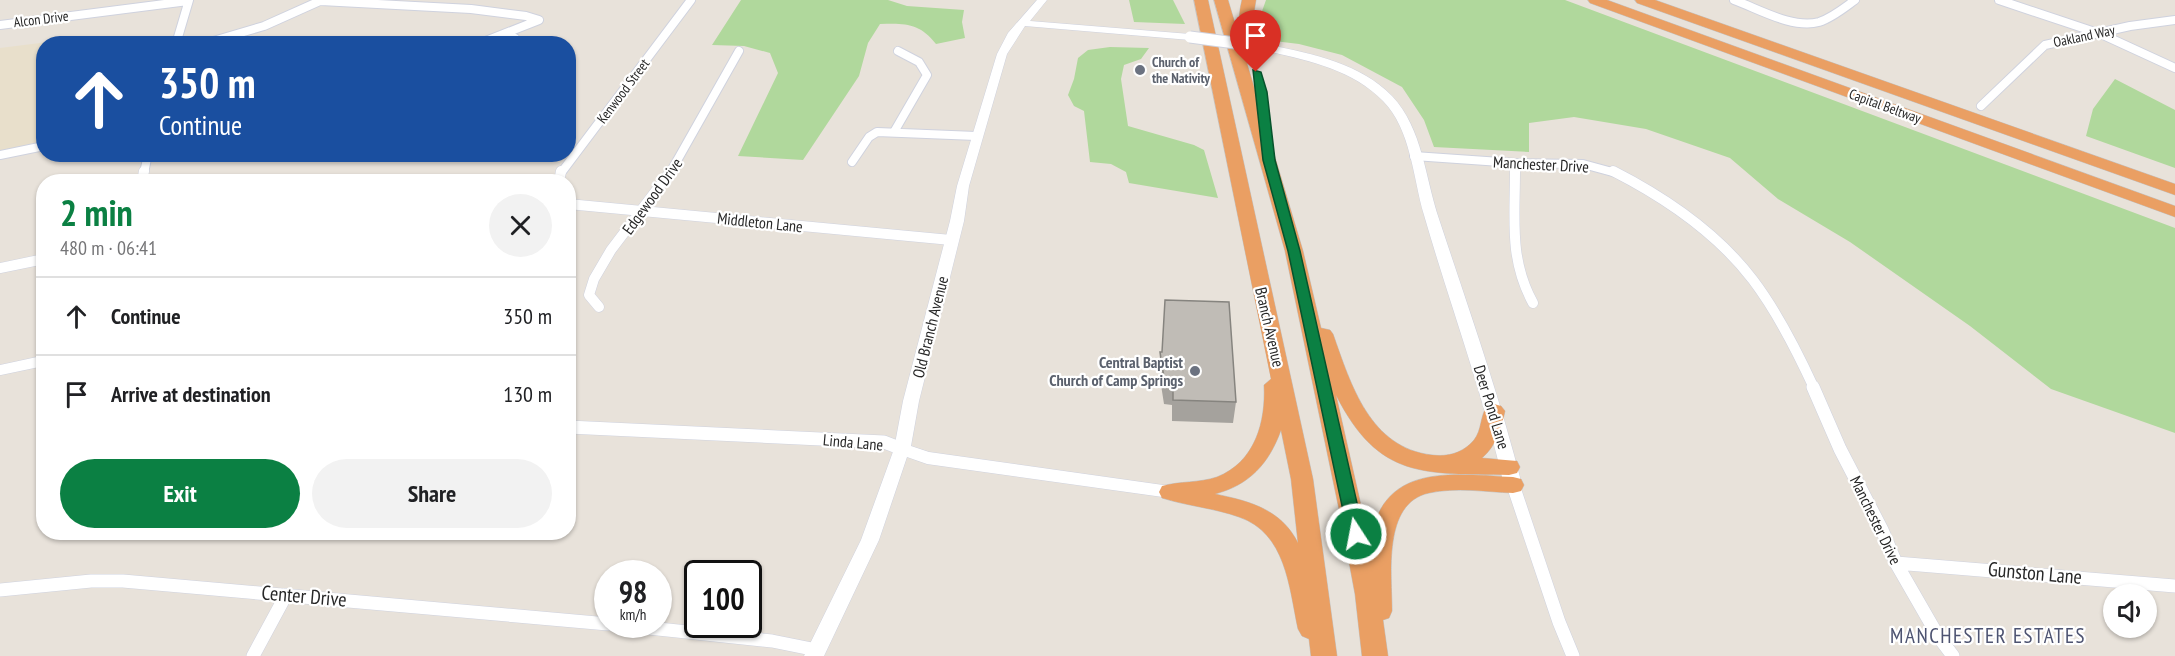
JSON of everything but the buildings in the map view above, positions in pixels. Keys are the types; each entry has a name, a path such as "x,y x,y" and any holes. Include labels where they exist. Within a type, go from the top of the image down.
{"highway":[{"path":"1191,0 1219,84"},
{"name":"Branch Avenue","path":"1201,0 1302,479 1324,656"},
{"path":"1221,0 1294,251 1354,526 1367,594 1374,656"},
{"path":"1248,0 1245,18 1246,34 1261,92 1269,160"},
{"name":"Capital Beltway","path":"1593,0 2175,212"},
{"name":"Capital Beltway","path":"1642,0 2175,190"},
{"path":"1294,251 1347,400 1367,430 1398,454 1415,461 1511,476"},
{"path":"1170,492 1225,483 1246,470 1262,451 1275,422 1275,403 1262,315 1266,304"},
{"path":"1446,465 1461,460 1482,447 1488,436 1494,411"},
{"path":"1380,656 1380,567 1384,529 1390,510 1398,499 1407,491 1423,485 1511,476"},
{"path":"1170,492 1244,510 1262,517 1277,529 1290,545 1317,656"}],"street":[{"path":"178,36 188,0"},
{"name":"Alcon Drive","path":"0,25 188,0"},
{"path":"230,36 264,26 322,0 495,12 538,18 537,21 500,36"},
{"name":"Kenwood Street","path":"576,150 691,0"},
{"name":"Old Branch Avenue","path":"815,653 870,540 902,449 911,402 976,136 1002,54 1022,23 1042,0"},
{"path":"1734,0 1792,20 1811,24 1822,22 1855,0"},
{"path":"1999,0 2101,34 2175,68"},
{"name":"Oakland Way","path":"1982,105 2045,45 2121,28 2175,20"},
{"path":"1022,23 1190,37 1258,46 1324,62 1372,85 1397,109 1414,156"},
{"path":"2085,28 2102,24 2121,28"},
{"path":"505,34 510,36"},
{"name":"Edgewood Drive","path":"598,307 589,295 596,275 676,165 739,51"},
{"path":"894,132 927,75 924,66 918,60 898,51"},
{"path":"852,162 873,134 894,132 976,136"},
{"path":"0,155 36,148"},
{"name":"Manchester Drive","path":"1414,156 1515,163 1583,164 1622,175 1666,200 1696,224 1752,280 1797,350 1840,449 1896,563 1938,636 1953,656"},
{"name":"Deer Pond Lane","path":"1414,156 1494,411 1511,476 1559,622 1573,656"},
{"path":"1515,163 1515,256 1522,283 1533,303"},
{"name":"Middleton Lane","path":"576,205 951,240"},
{"path":"0,268 36,261"},
{"path":"0,370 36,362"},
{"name":"Linda Lane","path":"576,427 884,442 927,458 1170,492"},
{"name":"Gunston Lane","path":"1896,563 2175,586"},
{"name":"Center Drive","path":"0,590 91,581 123,581 594,623"},
{"path":"252,656 286,595"},
{"name":"Center Drive","path":"672,631 772,641 815,653"}],"shaded area":[{"path":"36,44 36,143 0,151 0,48"}],"green space":[{"path":"741,0 888,0 907,6 964,10 962,22 965,38 936,44 918,28 880,24 868,43 859,76 803,160 738,156 778,73 770,53 744,46 712,45"},
{"path":"1129,0 1173,0 1185,24 1134,22"},
{"path":"1266,0 1565,0 2175,228 2175,433 2051,389 1970,326 1850,242 1778,199 1730,158 1646,129 1574,117 1529,123 1529,152 1434,147 1424,120 1402,87 1342,55 1299,44 1259,39 1261,14"},
{"path":"1110,47 1149,48 1141,59 1124,65 1121,79 1128,126 1204,150 1218,198 1129,183 1126,172 1111,164 1090,162 1084,111 1074,106 1068,95 1078,58 1088,50"},
{"path":"2115,79 2175,110 2175,168 2086,136 2093,109"}],"place":[{"name":"Church of the Nativity","path":"1140,70"},
{"name":"Central Baptist Church of Camp Springs","path":"1195,371"}],"district":[{"name":"MANCHESTER ESTATES","path":"1988,635"}],"route":[{"path":"1256,72 1261,92 1269,160 1294,251 1356,534"}]}
